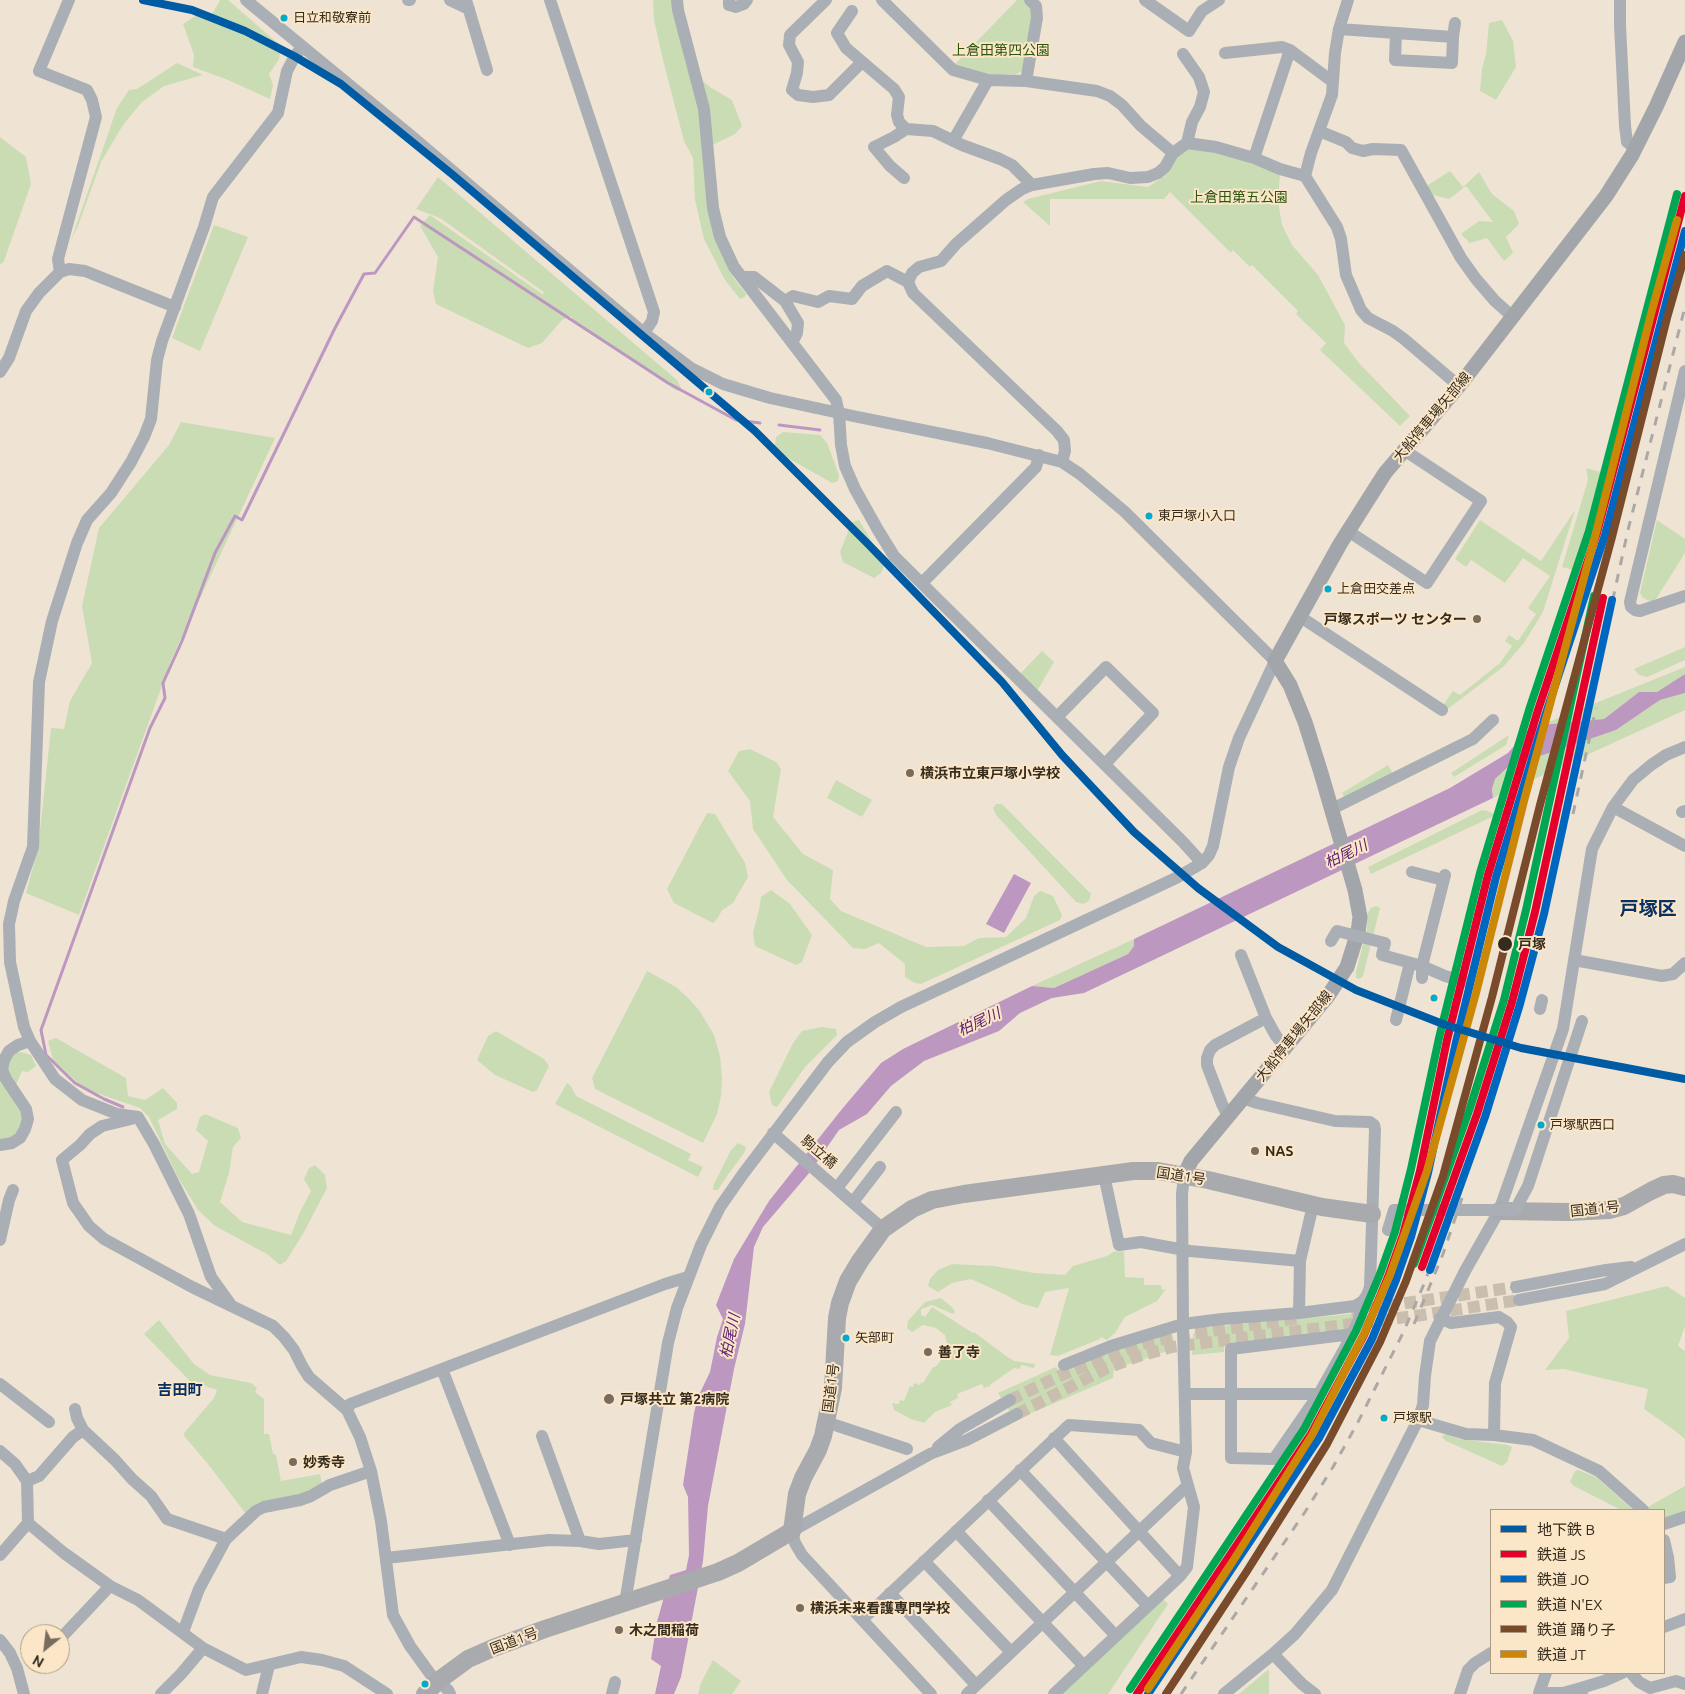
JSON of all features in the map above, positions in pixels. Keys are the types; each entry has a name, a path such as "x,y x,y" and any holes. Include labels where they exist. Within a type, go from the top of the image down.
{"highway":[{"name":"国道1号","path":"425,1694 438,1681 468,1659 493,1648 706,1576 738,1563 792,1531 797,1494 818,1450 826,1422 833,1388 837,1318 848,1281 860,1260 883,1229 912,1209 932,1200 1022,1185 1133,1171 1158,1171 1313,1205 1372,1214"},
{"name":"国道1号","path":"1499,1211 1569,1212 1609,1210 1624,1206 1664,1185 1685,1186"}],"main road":[{"name":"大船停車場矢部線","path":"1275,660 1348,531 1385,473 1459,386 1606,196 1635,148 1685,42"},
{"path":"1275,660 1290,685 1305,722 1333,812"},
{"name":"大船停車場矢部線","path":"1184,1176 1191,1161 1328,996 1347,967 1358,932 1360,917 1352,878 1333,812"}],"street":[{"path":"60,272 58,259 96,117 92,100 87,90 39,71 70,0"},
{"path":"246,0 644,332 691,368 723,384 770,398 925,430 1039,455 1062,462 1080,474 1125,512 1275,660 1246,722 1228,767 1213,846 1209,855 1202,863 1176,878 901,1007 875,1022 847,1042 828,1062 742,1174 720,1207 701,1245 677,1308 668,1343 636,1540 631,1601"},
{"path":"450,0 467,5 487,70"},
{"path":"550,0 654,312 652,321 644,332"},
{"path":"677,0 704,109 713,208 720,238 734,267 836,400 845,466 855,489 878,530 894,556 1105,764 1202,863"},
{"path":"729,0 729,5 736,7 748,0"},
{"path":"826,0 790,35 789,45 798,62 797,74 792,90 798,95 813,97 829,95 862,62"},
{"path":"882,0 952,70 988,80 1026,81 1097,91 1110,96 1122,105 1141,126 1173,153"},
{"path":"1026,81 1036,18 1036,6 1030,0"},
{"path":"1145,0 1189,31 1202,11 1218,0"},
{"path":"1305,176 1311,153 1332,95 1339,29 1348,0"},
{"path":"1620,0 1625,126 1627,142 1635,148"},
{"path":"852,11 837,33 846,48 894,89 899,97 897,115 899,122 906,129"},
{"path":"1396,33 1395,60 1452,63 1455,23"},
{"path":"1339,29 1453,37"},
{"path":"138,1117 117,1114 82,1100 55,1079 30,1041 24,1027 10,962 9,924 14,901 33,847 38,682 52,621 77,543 87,520 111,493 130,462 144,437 151,419 157,360 162,341 214,197 278,113 287,71 294,56 302,47"},
{"path":"1224,53 1282,47 1290,50 1333,82"},
{"path":"1254,158 1290,50"},
{"path":"908,282 912,273 919,267 941,261 956,244 1006,200 1032,185 1094,174 1108,173 1130,178 1148,177 1158,173 1165,167 1173,153 1187,143 1192,122 1200,107 1204,92 1199,77 1183,54"},
{"path":"954,140 988,80"},
{"path":"904,178 890,166 874,147 906,129 933,131 962,145 1000,159 1012,165 1032,185"},
{"path":"1319,131 1346,142 1352,148 1363,151 1373,149 1401,150 1462,258 1476,279 1495,301 1513,317"},
{"path":"1187,143 1216,147 1305,176 1337,227 1341,238 1346,276 1361,310 1368,318 1404,339 1459,386"},
{"path":"0,372 9,358 26,311 39,293 60,272 69,269 85,272 175,307"},
{"path":"784,301 794,296 818,302 829,296 852,299 862,286 887,271 908,282 912,292 1064,440 1065,451 1062,462"},
{"path":"742,277 754,277 784,301 798,323 797,333 792,343"},
{"path":"1685,371 1630,602 1634,610 1640,611 1685,596"},
{"path":"1348,531 1427,583 1481,502 1404,450"},
{"path":"922,583 1036,467 1039,455"},
{"path":"1299,616 1442,710"},
{"path":"1057,717 1106,667 1153,713 1105,764"},
{"path":"1333,812 1473,739 1493,720"},
{"path":"1224,1694 1295,1634 1332,1590 1418,1420 1424,1405 1425,1376 1430,1341 1440,1318 1499,1211 1562,1029 1592,849 1613,807 1638,776 1666,755 1685,747"},
{"path":"1613,807 1685,846"},
{"path":"1396,1020 1418,969 1444,877 1412,872"},
{"path":"1331,940 1337,931 1385,943 1382,955 1418,969 1453,974 1467,982"},
{"path":"1241,955 1266,1018 1285,1047"},
{"path":"1574,960 1662,976 1673,974 1685,963"},
{"path":"1228,1116 1207,1065 1210,1050 1215,1045 1266,1018"},
{"path":"1388,1230 1394,1210 1515,1210 1528,1186 1582,1021"},
{"path":"0,1145 12,1143 20,1138 26,1129 28,1119 26,1109 6,1080 2,1070 4,1060 10,1051 18,1045 30,1041"},
{"path":"1243,1098 1335,1121 1370,1122 1374,1125 1370,1287 1363,1301 1361,1312 1352,1334 1319,1394 1274,1459 1231,1458 1231,1349 1352,1334"},
{"path":"836,1186 896,1112"},
{"path":"138,1117 154,1144 189,1214 211,1278 232,1306"},
{"path":"138,1117 102,1126 90,1134 62,1160 73,1203 88,1226 104,1239 192,1287 273,1326 294,1350 309,1377 347,1410 360,1437 371,1471 381,1521 393,1616 410,1646 431,1675 450,1694"},
{"name":"駒立橋","path":"773,1133 883,1229"},
{"path":"853,1202 880,1167"},
{"path":"1104,1175 1119,1245 1141,1242 1183,1250 1300,1261"},
{"path":"1054,1694 1180,1576 1187,1567 1194,1507 1183,1468 1186,1452 1182,1194 1184,1176"},
{"path":"0,1240 3,1218 13,1190"},
{"path":"1299,1314 1300,1261 1313,1205"},
{"path":"1519,1300 1605,1284 1685,1244"},
{"path":"1516,1287 1606,1270 1641,1266"},
{"path":"347,1410 350,1404 656,1287 688,1277"},
{"path":"1064,1365 1111,1346 1183,1324 1222,1319 1299,1314 1355,1306 1363,1301"},
{"path":"1440,1318 1451,1323 1499,1317 1507,1322 1510,1327 1495,1383 1494,1435"},
{"path":"442,1369 510,1545"},
{"path":"0,1384 49,1422"},
{"path":"1185,1394 1319,1394"},
{"path":"930,1454 960,1429 1010,1400"},
{"path":"75,1409 76,1418 83,1430 151,1496 167,1518 226,1540"},
{"path":"931,1694 802,1555 795,1544 792,1531 930,1454 967,1440 1017,1414"},
{"path":"1418,1420 1466,1434 1494,1435 1533,1440 1599,1471 1642,1509"},
{"path":"826,1422 907,1449"},
{"path":"862,1620 1069,1425 1139,1430 1151,1442 1186,1452"},
{"path":"27,1481 39,1476 73,1437 83,1430"},
{"path":"542,1436 580,1541"},
{"path":"1054,1438 1180,1576"},
{"path":"0,1452 15,1464 27,1481 28,1522 0,1555"},
{"path":"1020,1470 1148,1606"},
{"path":"183,1632 199,1589 226,1540 256,1511 264,1507 300,1500 330,1485 371,1471"},
{"path":"890,1593 972,1690 1187,1486"},
{"path":"988,1500 1116,1636"},
{"path":"1665,1524 1685,1517"},
{"path":"28,1522 64,1553 110,1586 138,1600 203,1648 246,1670 301,1657 322,1660 344,1666 387,1694"},
{"path":"956,1530 1084,1666"},
{"path":"386,1558 548,1540 600,1544 636,1540"},
{"path":"1665,1544 1670,1577 1665,1578"},
{"path":"924,1561 1011,1652"},
{"path":"70,1628 110,1586"},
{"path":"1665,1627 1685,1619"},
{"path":"0,1640 17,1668 22,1682 19,1693"},
{"path":"161,1694 203,1648"},
{"path":"1273,1654 1302,1684 1315,1694"},
{"path":"1460,1694 1468,1670 1490,1654"},
{"path":"262,1694 269,1665"},
{"path":"1546,1674 1539,1693 1582,1691 1620,1674"},
{"path":"1632,1674 1639,1682 1650,1688 1676,1681 1685,1684"}],"green space":[{"path":"220,0 228,0 281,46 279,59 269,74 273,85 270,99 193,67 194,55 183,24 197,15 209,20"},
{"path":"653,0 671,0 687,68 710,87 732,100 742,126 735,134 704,149 719,247 733,277 746,294 745,297 740,299 725,280 704,239 695,200 693,158 684,141 663,60 654,20"},
{"name":"上倉田第四公園","path":"1017,0 1025,0 1032,7 1033,20 1023,70 1017,74 988,74 955,64"},
{"path":"1502,20 1513,41 1516,67 1496,100 1480,91 1489,23"},
{"path":"177,63 203,75 164,86 142,102 123,125 101,162 78,226 71,240 117,108 129,90 137,89"},
{"path":"0,137 26,157 31,184 4,261 0,265"},
{"name":"上倉田第五公園","path":"1188,148 1216,151 1280,174 1278,201 1282,225 1292,245 1318,275 1345,325 1344,343 1359,363 1410,416 1400,426 1320,350 1326,343 1296,314 1298,311 1252,265 1250,267 1233,250 1231,253 1170,192 1164,199 1050,199 1050,226 1023,202 1028,199 1101,181 1148,187 1164,176 1167,179 1164,175 1178,156"},
{"path":"1450,171 1463,187 1479,172 1492,194 1514,211 1519,224 1506,237 1513,253 1504,261 1487,238 1470,243 1461,234 1479,221 1493,222 1466,186 1449,199 1429,194 1425,187"},
{"path":"438,177 677,380 682,390 677,391 576,323 571,316 562,320 542,343 528,348 436,304 433,291 438,257 420,226 430,215 542,294 545,293 440,218 416,209"},
{"path":"214,225 248,237 200,351 172,338"},
{"path":"181,422 275,438 172,658 79,915 26,893 38,849 51,728 64,729 70,701 92,663 82,606 99,528 169,445"},
{"path":"783,432 820,435 827,443 839,475 838,481 832,483 779,453 775,446 776,437"},
{"path":"1586,468 1601,472 1590,512 1596,514 1577,571 1562,567 1588,480"},
{"path":"1575,510 1543,612 1524,643 1503,667 1445,711 1441,708 1453,691 1460,695 1500,663 1512,646 1505,641 1509,635 1518,641 1536,614 1528,608 1550,576 1523,558 1505,583 1471,560 1466,567 1455,559 1480,520 1541,561"},
{"path":"859,520 885,564 881,573 874,578 843,562 840,552 852,522"},
{"path":"1657,520 1685,539 1685,553 1656,599 1652,602 1643,598 1640,593"},
{"path":"1685,647 1685,660 1647,677 1639,675 1634,669"},
{"path":"1042,651 1054,662 1037,691 1020,674"},
{"path":"1685,667 1685,674 1657,692 1639,692 1604,719 1541,725"},
{"path":"1685,693 1685,710 1493,798 1492,789 1495,779 1508,767 1616,730 1660,700"},
{"path":"1509,735 1506,745 1454,777 1451,773"},
{"path":"750,749 776,762 781,769 773,817 803,854 833,870 830,899 841,911 926,947 964,946 979,938 1006,937 1026,918 1034,896 1040,891 1053,896 1062,915 1060,920 921,984 915,983 905,977 905,964 879,943 865,949 853,948 787,880 753,829 750,801 728,771 739,751"},
{"path":"1388,765 1394,775 1345,798 1342,793"},
{"path":"836,780 872,800 862,817 827,798"},
{"path":"996,804 1002,804 1091,894 1089,901 1083,904 1076,902 996,815 993,808"},
{"path":"1482,810 1496,815 1371,874 1368,867"},
{"path":"707,813 715,814 745,863 748,877 733,903 722,910 713,923 674,903 667,889"},
{"path":"771,890 790,904 812,935 802,962 796,965 755,946 753,933 761,897"},
{"path":"1376,906 1380,908 1363,976 1360,979 1356,978 1356,972 1367,928 1367,914 1371,908"},
{"path":"1134,939 1134,946 1128,954 1054,988 1032,986"},
{"path":"647,971 676,987 688,998 699,1010 714,1035 720,1056 721,1096 717,1114 703,1143 595,1089 592,1078"},
{"path":"822,1027 836,1029 837,1035 805,1067 777,1107 772,1105 769,1092 793,1043 802,1031"},
{"path":"496,1031 544,1059 549,1066 537,1090 533,1092 495,1075 477,1060 488,1036"},
{"path":"56,1038 126,1078 128,1096 145,1100 163,1088 177,1103 177,1109 158,1120 165,1144 192,1174 199,1172 208,1141 196,1130 200,1117 205,1114 238,1128 241,1138 233,1147 229,1173 220,1202 242,1222 291,1235 311,1191 304,1179 309,1168 315,1165 325,1175 327,1188 303,1234 286,1261 280,1265 267,1254 215,1226 198,1210 178,1177 149,1117 140,1108 85,1089 53,1060 48,1041"},
{"path":"21,1052 31,1055 36,1066 28,1072 22,1071 16,1085 6,1070 8,1061 16,1053"},
{"path":"0,1077 21,1112 23,1120 13,1138 0,1140"},
{"path":"567,1083 571,1086 576,1096 691,1154 688,1160 703,1167 698,1177 555,1104"},
{"path":"738,1143 746,1147 744,1153 718,1190 713,1190 714,1184 731,1150"},
{"path":"1124,1251 1125,1277 1144,1278 1144,1285 1161,1285 1162,1290 1166,1289 1157,1301 1125,1317 1115,1333 1107,1340 1101,1337 1058,1356 1050,1355 1069,1288 1045,1292 1038,1308 1022,1304 971,1279 952,1283 938,1292 928,1286 930,1279 938,1270 952,1264 994,1266 1034,1273 1065,1275 1073,1266 1107,1256 1113,1252"},
{"path":"1667,1286 1685,1298 1685,1326 1678,1346 1685,1351 1685,1439 1644,1409 1648,1389 1564,1369 1545,1370 1569,1338 1566,1311"},
{"path":"941,1298 953,1308 955,1312 953,1314 932,1305 921,1309 921,1315 925,1317 932,1307 974,1332 1014,1361 1035,1364 1034,1368 1021,1365 1020,1369 1014,1368 990,1386 984,1388 982,1384 957,1394 958,1398 950,1402 952,1405 935,1412 924,1423 894,1410 892,1403 899,1404 900,1400 904,1401 910,1386 913,1387 914,1383 920,1385 921,1382 923,1383 933,1367 940,1362 944,1347 947,1344 945,1335 936,1328 923,1325 912,1332 907,1328 908,1321 925,1302"},
{"path":"1351,1314 1353,1316 1348,1328 1224,1344 1224,1352 1192,1355 1193,1335 1198,1328"},
{"path":"159,1320 194,1364 210,1375 251,1383 257,1388 255,1392 264,1399 264,1434 269,1434 273,1454 276,1455 281,1481 320,1474 322,1484 305,1494 246,1514 184,1436 184,1433 214,1398 217,1390 190,1381 144,1334"},
{"path":"1169,1332 1173,1335 1174,1346 1171,1350 1114,1369 1113,1378 1015,1420 998,1393 1056,1367 1060,1372 1111,1351"},
{"path":"1445,1434 1459,1439 1512,1447 1507,1462 1502,1466 1446,1441 1442,1437"},
{"path":"1578,1470 1596,1477 1632,1509 1619,1509 1574,1486 1570,1482 1575,1471"},
{"path":"1685,1486 1685,1513 1665,1518 1665,1509 1646,1508"},
{"path":"1163,1599 1168,1604 1108,1694 1062,1694"},
{"path":"713,1660 741,1681 732,1694 698,1694 701,1683"},
{"path":"1269,1669 1269,1694 1239,1694"}],"water":[{"name":"柏尾川","path":"1685,674 1685,693 1660,700 1616,730 1508,767 1495,779 1492,789 1493,798 1084,993 1052,998 1020,1013 999,1031 924,1061 891,1086 867,1114 839,1130 810,1172 763,1227 754,1247 745,1324 734,1369 708,1506 703,1561 681,1677 674,1694 655,1694 661,1666 651,1659 657,1622 670,1575 686,1570 689,1555 688,1497 683,1485 694,1413 698,1397 710,1372 717,1337 723,1319 716,1305 734,1259 769,1201 881,1063 903,1049 1032,986 1054,988 1128,954 1134,946 1134,939 1450,788 1508,753 1514,746 1519,734 1541,725 1604,719 1639,692 1657,692"},
{"path":"1014,874 1031,883 1004,933 986,924"}],"waterway":[{"path":"123,1107 75,1083 46,1055 41,1030 150,728 165,698 163,683 182,641 215,553 235,516 242,520 335,328 364,274 375,273 414,217 668,383 736,420 760,423"},
{"path":"779,425 820,430"}],"tunnel":[{"path":"1351,1311 1516,1287"},
{"path":"1017,1414 1107,1368 1139,1356 1172,1347 1422,1315 1519,1300"},
{"path":"1010,1400 1062,1375 1137,1345 1176,1336 1299,1318"}],"railway":[{"path":"1181,1694 1305,1512 1333,1467 1403,1333 1438,1246 1519,1004 1544,914 1628,530 1685,307"},
{"path":"1573,814 1596,708"},
{"path":"1414,1324 1443,1254 1463,1195"}],"metro line":[{"name":"B","path":"143,0 192,10 245,31 294,56 341,84 453,175 755,431 1002,682 1062,755 1134,832 1198,888 1278,947 1356,990 1443,1024 1521,1048 1685,1079"}],"rail line":[{"name":"N'EX","path":"1130,1689 1304,1429 1356,1331 1380,1274 1395,1232 1411,1169 1439,1038 1480,873 1530,707 1589,531 1677,194"},
{"name":"JS","path":"1137,1694 1311,1434 1364,1335 1388,1277 1403,1235 1420,1171 1447,1040 1488,875 1538,710 1597,533 1685,196"},
{"name":"JT","path":"1148,1689 1233,1561 1312,1435 1364,1334 1390,1275 1427,1171 1476,993 1524,801 1677,220"},
{"name":"JO","path":"1148,1694 1319,1438 1372,1339 1396,1280 1411,1237 1428,1173 1456,1042 1496,877 1546,713 1605,535 1685,231"},
{"name":"踊り子","path":"1166,1694 1247,1571 1327,1444 1380,1342 1406,1281 1443,1176 1492,997 1540,805 1685,255"},
{"name":"N'EX","path":"1414,1264 1469,1111 1504,1000 1526,910 1594,596"},
{"name":"JS","path":"1422,1267 1477,1114 1512,1002 1535,912 1603,598"},
{"name":"JO","path":"1430,1270 1485,1117 1520,1004 1544,914 1612,600"}],"place":[{"name":"日立和敬寮前","path":"284,18"},
{"name":"東戸塚小入口","path":"1149,516"},
{"name":"上倉田交差点","path":"1328,589"},
{"name":"戸塚スポーツ センター","path":"1477,619"},
{"name":"横浜市立東戸塚小学校","path":"910,773"},
{"name":"戸塚","path":"1505,944"},
{"name":"戸塚駅西口","path":"1541,1125"},
{"name":"NAS","path":"1255,1151"},
{"name":"矢部町","path":"846,1338"},
{"name":"善了寺","path":"928,1352"},
{"name":"戸塚共立 第2病院","path":"609,1399"},
{"name":"戸塚駅","path":"1384,1418"},
{"name":"妙秀寺","path":"293,1462"},
{"name":"横浜未来看護専門学校","path":"800,1608"},
{"name":"木之間稲荷","path":"619,1630"}],"district":[{"name":"戸塚区","path":"1648,909"},
{"name":"吉田町","path":"180,1390"}]}
